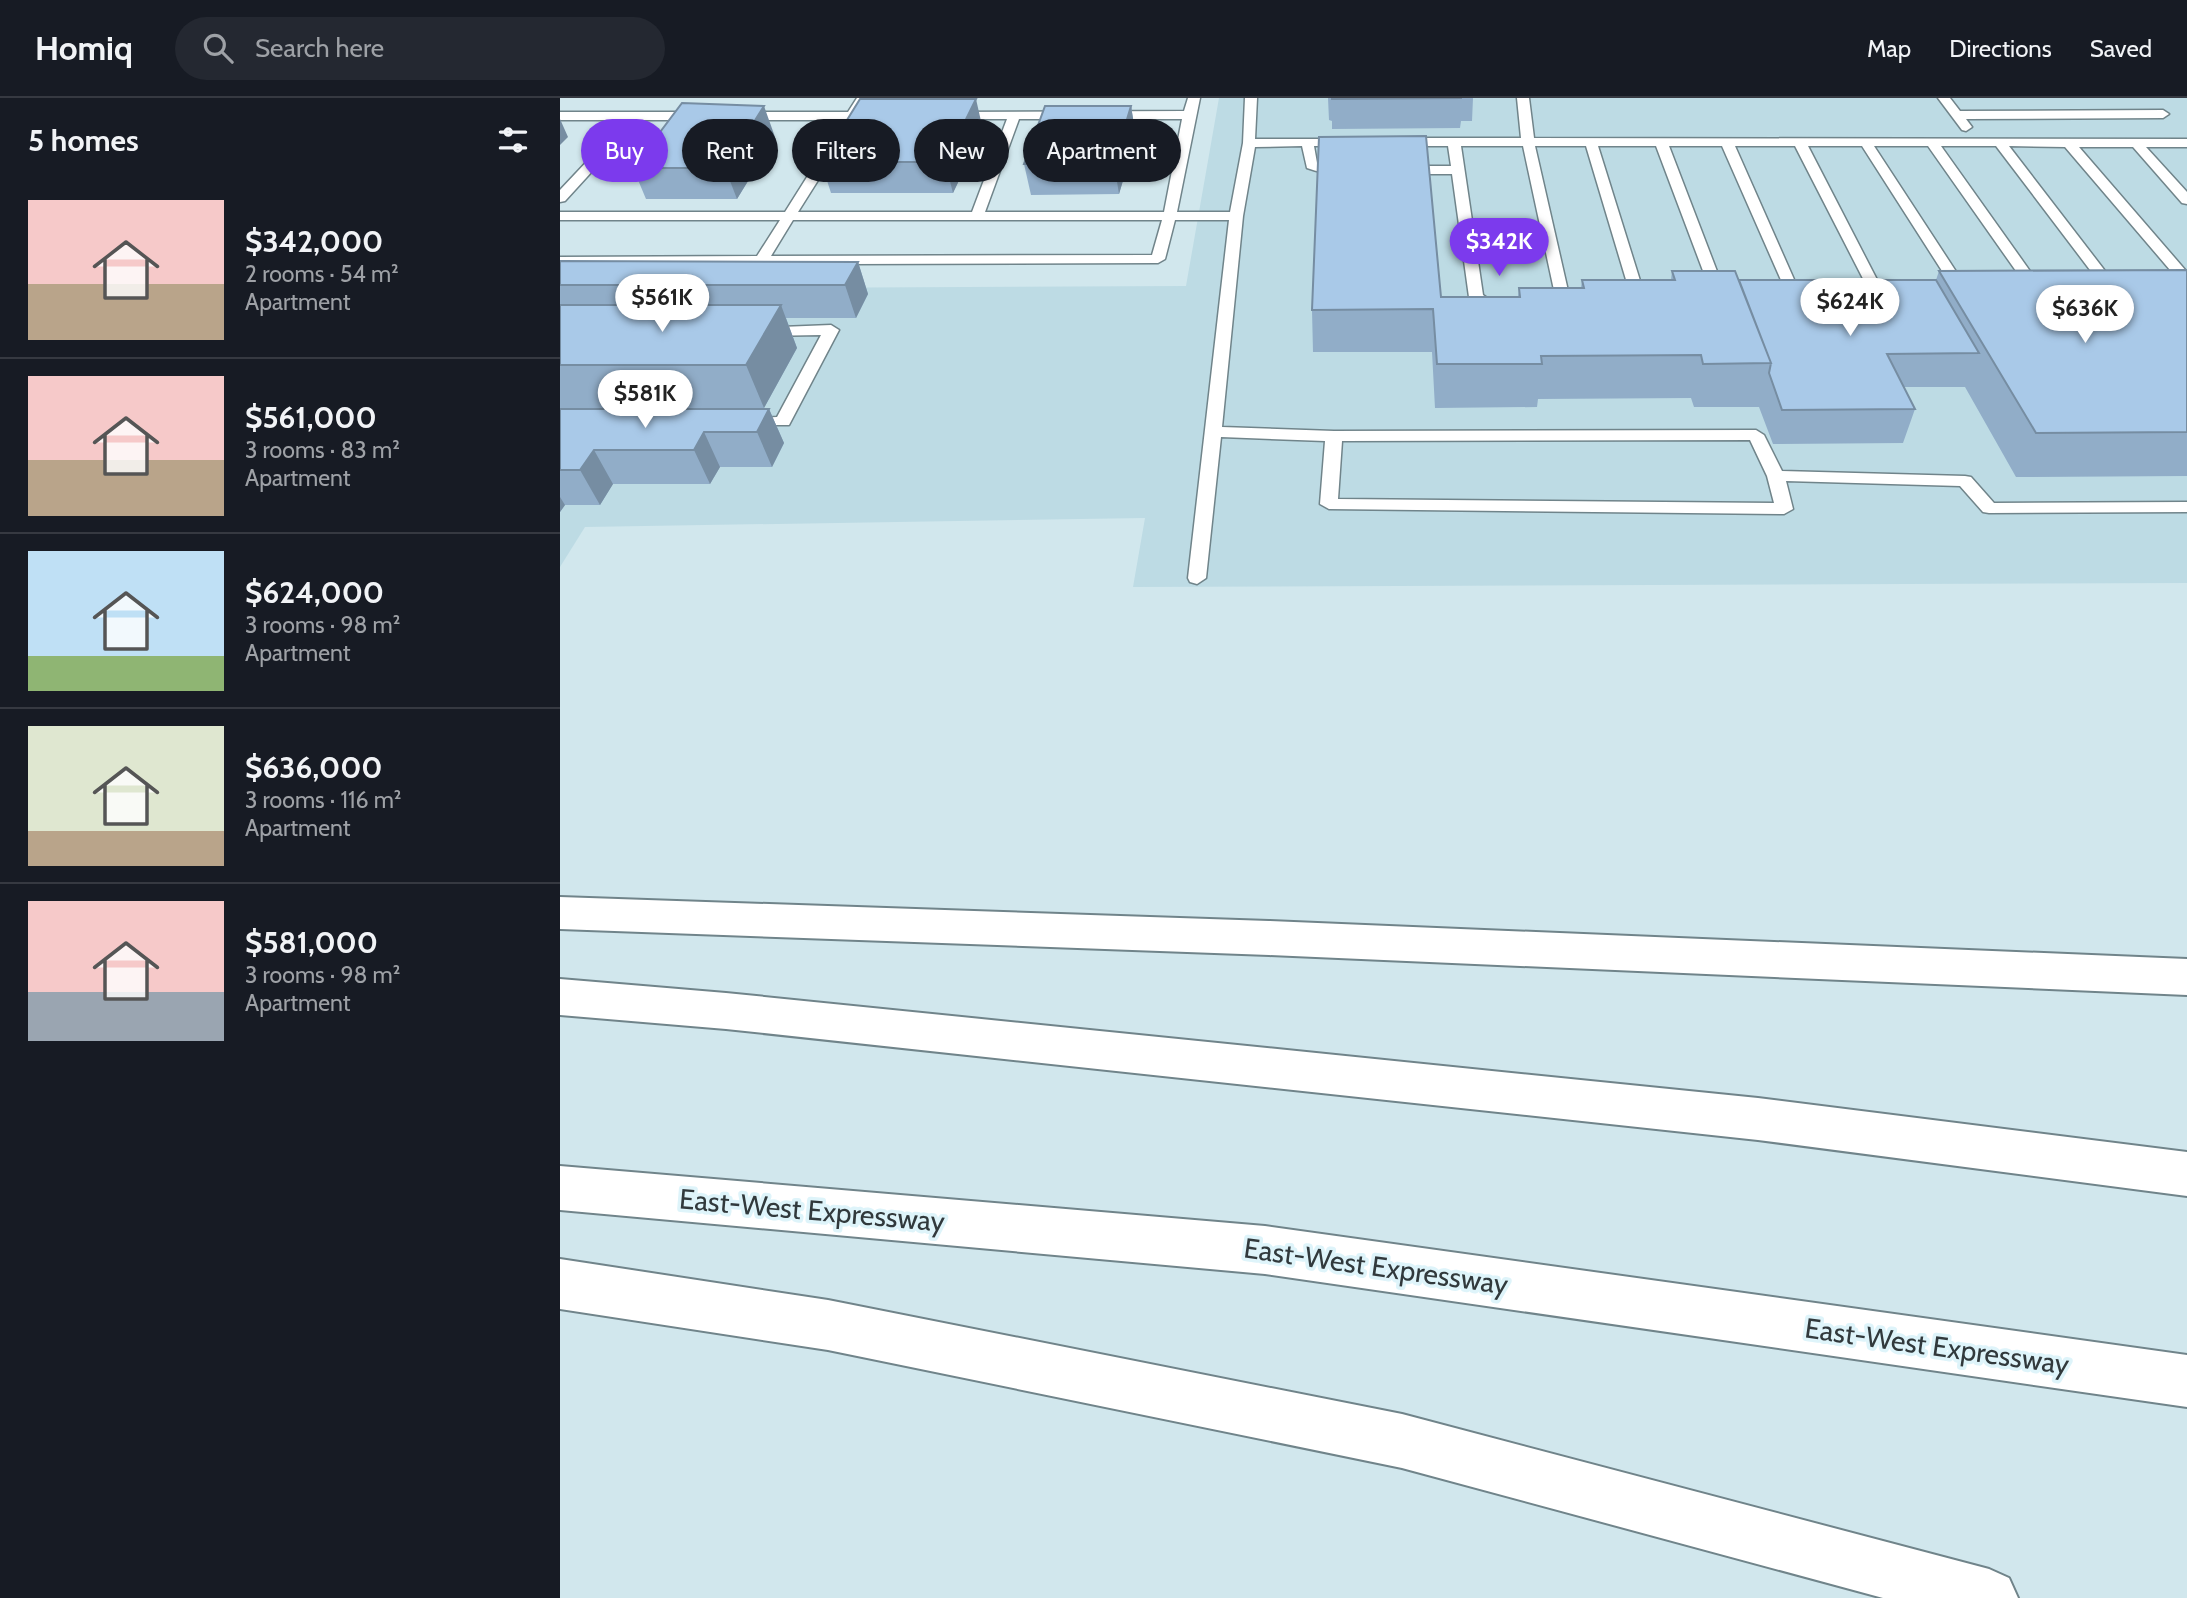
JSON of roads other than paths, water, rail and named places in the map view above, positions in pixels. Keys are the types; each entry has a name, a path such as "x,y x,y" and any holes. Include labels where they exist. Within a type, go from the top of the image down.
{"highway":[{"path":"560,913 1283,939 2187,977"},
{"path":"560,997 754,1014 1758,1119 2187,1174"},
{"name":"East-West Expressway","path":"560,1188 1265,1250 2187,1381"},
{"path":"560,1284 828,1325 1402,1441 1989,1598"}],"lane":[{"path":"761,261 863,98"},
{"path":"560,261 1158,259 1170,215 1194,98"},
{"path":"1197,578 1236,216 1249,143 1251,98"},
{"path":"1523,98 1528,142 1564,304"},
{"path":"1944,98 1979,143"},
{"path":"1957,115 2162,114 2147,98"},
{"path":"933,116 1189,115"},
{"path":"560,116 717,116"},
{"path":"560,198 635,116"},
{"path":"730,116 893,116"},
{"path":"977,215 1015,116"},
{"path":"1307,142 1311,165 1325,170 1458,170"},
{"path":"1249,143 1361,142"},
{"path":"1388,142 2187,143"},
{"path":"1454,142 1476,297 1486,304 1525,304"},
{"path":"1591,142 1640,303"},
{"path":"1661,142 1722,303"},
{"path":"1727,143 1798,302"},
{"path":"1800,143 1880,301"},
{"path":"1866,143 1968,301"},
{"path":"1932,143 2044,300"},
{"path":"2000,143 2127,300 2095,300"},
{"path":"2069,143 2187,281"},
{"path":"2136,143 2187,200"},
{"path":"560,216 1236,216"},
{"path":"728,422 783,422 831,330 736,331"},
{"path":"1213,432 1334,436 1756,435 1776,477 1784,509 1329,504 1334,436"},
{"path":"1776,477 1965,481 1989,508 2187,507"}]}
